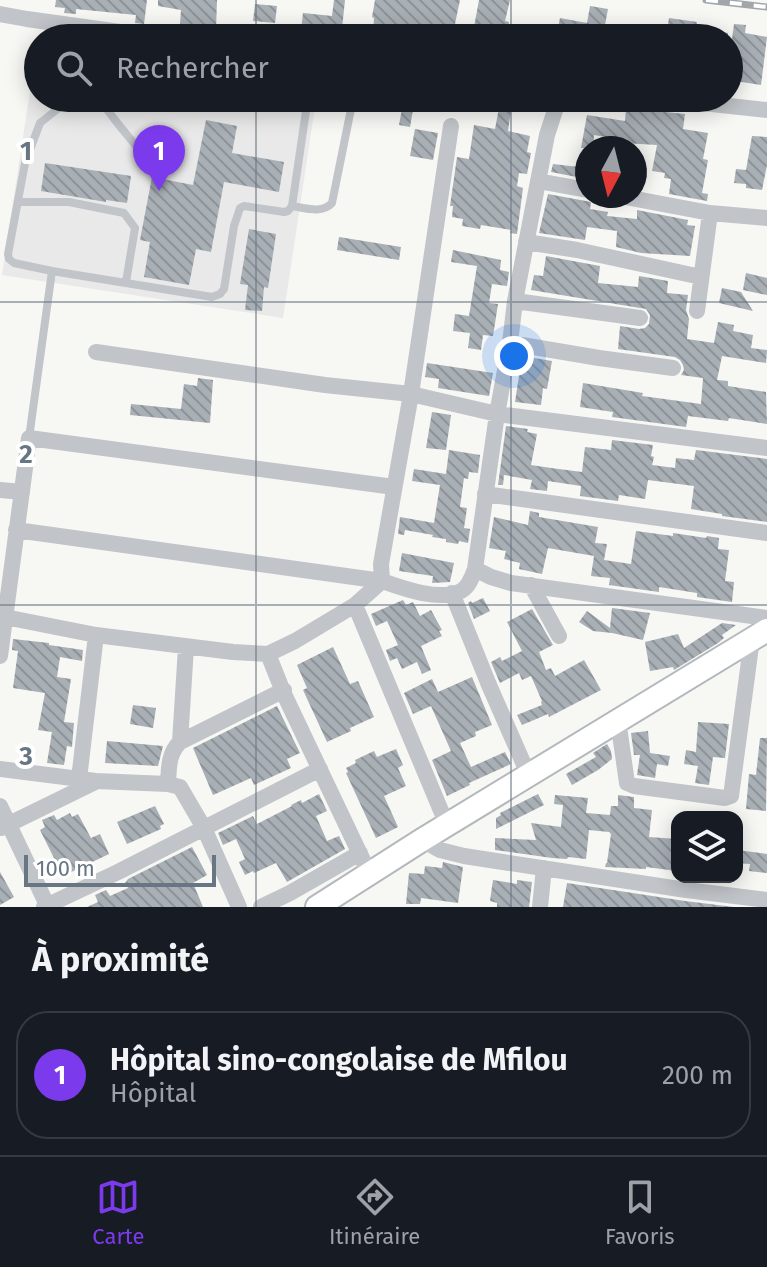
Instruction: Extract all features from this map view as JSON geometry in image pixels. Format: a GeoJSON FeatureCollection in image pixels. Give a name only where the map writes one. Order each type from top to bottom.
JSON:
{"type":"FeatureCollection","features":[{"type":"Feature","properties":{"kind":"street"},"geometry":{"type":"LineString","coordinates":[[0,14],[63,24]]}},
{"type":"Feature","properties":{"kind":"street"},"geometry":{"type":"LineString","coordinates":[[743,107],[767,110]]}},
{"type":"Feature","properties":{"kind":"street"},"geometry":{"type":"LineString","coordinates":[[16,530],[382,581],[412,591],[441,594],[461,591],[469,583],[475,569],[515,301],[547,135],[554,112]]}},
{"type":"Feature","properties":{"kind":"street"},"geometry":{"type":"LineString","coordinates":[[382,581],[381,564],[411,394],[451,126]]}},
{"type":"Feature","properties":{"kind":"street"},"geometry":{"type":"LineString","coordinates":[[538,181],[575,188]]}},
{"type":"Feature","properties":{"kind":"street"},"geometry":{"type":"LineString","coordinates":[[647,201],[710,213],[767,218]]}},
{"type":"Feature","properties":{"kind":"street"},"geometry":{"type":"LineString","coordinates":[[697,311],[710,213]]}},
{"type":"Feature","properties":{"kind":"street"},"geometry":{"type":"LineString","coordinates":[[526,242],[701,277]]}},
{"type":"Feature","properties":{"kind":"street"},"geometry":{"type":"LineString","coordinates":[[515,301],[640,318]]}},
{"type":"Feature","properties":{"kind":"street"},"geometry":{"type":"LineString","coordinates":[[510,343],[673,368]]}},
{"type":"Feature","properties":{"kind":"street"},"geometry":{"type":"LineString","coordinates":[[96,352],[325,385],[411,394],[497,414],[767,448]]}},
{"type":"Feature","properties":{"kind":"street"},"geometry":{"type":"LineString","coordinates":[[0,656],[5,617],[4,583],[16,530],[29,438],[394,487]]}},
{"type":"Feature","properties":{"kind":"street"},"geometry":{"type":"LineString","coordinates":[[0,490],[22,492]]}},
{"type":"Feature","properties":{"kind":"street"},"geometry":{"type":"LineString","coordinates":[[485,494],[767,533]]}},
{"type":"Feature","properties":{"kind":"street"},"geometry":{"type":"LineString","coordinates":[[475,569],[511,583],[767,618]]}},
{"type":"Feature","properties":{"kind":"street"},"geometry":{"type":"LineString","coordinates":[[5,617],[96,635],[268,654],[355,605],[382,581]]}},
{"type":"Feature","properties":{"kind":"street"},"geometry":{"type":"LineString","coordinates":[[531,585],[559,636]]}},
{"type":"Feature","properties":{"kind":"street"},"geometry":{"type":"LineString","coordinates":[[452,593],[529,776]]}},
{"type":"Feature","properties":{"kind":"street"},"geometry":{"type":"LineString","coordinates":[[355,605],[447,825]]}},
{"type":"Feature","properties":{"kind":"street"},"geometry":{"type":"LineString","coordinates":[[618,720],[627,783],[725,798],[731,796],[759,634]]}},
{"type":"Feature","properties":{"kind":"street"},"geometry":{"type":"LineString","coordinates":[[261,907],[422,840],[759,634]]}},
{"type":"Feature","properties":{"kind":"street"},"geometry":{"type":"LineString","coordinates":[[88,780],[96,635]]}},
{"type":"Feature","properties":{"kind":"street"},"geometry":{"type":"LineString","coordinates":[[180,742],[186,647]]}},
{"type":"Feature","properties":{"kind":"street"},"geometry":{"type":"LineString","coordinates":[[268,654],[364,863]]}},
{"type":"Feature","properties":{"kind":"street"},"geometry":{"type":"LineString","coordinates":[[168,784],[170,759],[173,749],[180,742],[284,690]]}},
{"type":"Feature","properties":{"kind":"street"},"geometry":{"type":"LineString","coordinates":[[0,769],[180,787],[204,828],[239,907]]}},
{"type":"Feature","properties":{"kind":"street"},"geometry":{"type":"LineString","coordinates":[[0,806],[5,826],[46,906],[320,769]]}},
{"type":"Feature","properties":{"kind":"street"},"geometry":{"type":"LineString","coordinates":[[5,826],[88,780]]}},
{"type":"Feature","properties":{"kind":"street"},"geometry":{"type":"LineString","coordinates":[[422,840],[450,853],[767,900]]}},
{"type":"Feature","properties":{"kind":"street"},"geometry":{"type":"LineString","coordinates":[[317,907],[364,863]]}},
{"type":"Feature","properties":{"kind":"street"},"geometry":{"type":"LineString","coordinates":[[540,907],[544,868]]}},
{"type":"Feature","properties":{"kind":"lane"},"geometry":{"type":"LineString","coordinates":[[54,112],[40,123],[25,163],[9,259],[14,263],[52,271],[212,297],[224,289],[240,208],[284,212],[292,206],[306,112]]}},
{"type":"Feature","properties":{"kind":"lane"},"geometry":{"type":"LineString","coordinates":[[108,112],[154,169]]}},
{"type":"Feature","properties":{"kind":"lane"},"geometry":{"type":"LineString","coordinates":[[292,206],[321,210],[332,203],[350,112]]}},
{"type":"Feature","properties":{"kind":"lane"},"geometry":{"type":"LineString","coordinates":[[18,202],[69,202],[124,213],[135,228],[126,282]]}},
{"type":"Feature","properties":{"kind":"lane"},"geometry":{"type":"LineString","coordinates":[[29,438],[52,271]]}},
{"type":"Feature","properties":{"kind":"shaded area"},"geometry":{"type":"Polygon","coordinates":[[[27,112],[314,112],[283,318],[2,275],[27,112]]]}},
{"type":"Feature","properties":{"kind":"building"},"geometry":{"type":"Polygon","coordinates":[[[56,0],[147,0],[144,24],[135,23],[136,15],[76,9],[76,14],[64,13],[65,8],[55,7],[56,0]]]}},
{"type":"Feature","properties":{"kind":"building"},"geometry":{"type":"Polygon","coordinates":[[[158,0],[217,0],[216,24],[180,24],[181,10],[158,6],[158,0]]]}},
{"type":"Feature","properties":{"kind":"building"},"geometry":{"type":"Polygon","coordinates":[[[334,0],[345,0],[342,24],[302,24],[303,13],[332,16],[334,0]]]}},
{"type":"Feature","properties":{"kind":"building"},"geometry":{"type":"Polygon","coordinates":[[[375,0],[460,0],[455,24],[374,24],[375,0]]]}},
{"type":"Feature","properties":{"kind":"building"},"geometry":{"type":"Polygon","coordinates":[[[479,0],[510,0],[505,21],[509,24],[475,24],[479,0]]]}},
{"type":"Feature","properties":{"kind":"building"},"geometry":{"type":"Polygon","coordinates":[[[255,4],[277,6],[275,23],[253,21],[255,4]]]}},
{"type":"Feature","properties":{"kind":"building"},"geometry":{"type":"Polygon","coordinates":[[[590,6],[608,9],[605,24],[559,24],[560,18],[587,23],[590,6]]]}},
{"type":"Feature","properties":{"kind":"building"},"geometry":{"type":"Polygon","coordinates":[[[669,18],[697,22],[697,24],[668,24],[669,18]]]}},
{"type":"Feature","properties":{"kind":"building"},"geometry":{"type":"Polygon","coordinates":[[[743,25],[746,25],[745,33],[767,37],[761,85],[743,82],[743,25]]]}},
{"type":"Feature","properties":{"kind":"building"},"geometry":{"type":"Polygon","coordinates":[[[401,112],[413,112],[410,127],[399,125],[401,112]]]}},
{"type":"Feature","properties":{"kind":"building"},"geometry":{"type":"Polygon","coordinates":[[[498,112],[511,112],[508,131],[530,136],[527,174],[519,173],[517,186],[523,188],[517,234],[510,233],[511,230],[481,225],[480,229],[462,226],[463,219],[452,217],[453,206],[450,206],[457,157],[469,159],[474,125],[495,129],[498,112]]]}},
{"type":"Feature","properties":{"kind":"building"},"geometry":{"type":"Polygon","coordinates":[[[626,112],[685,114],[683,129],[708,133],[703,159],[708,160],[702,193],[708,194],[707,201],[669,194],[671,179],[664,178],[665,173],[652,171],[657,145],[647,144],[647,136],[583,136],[587,115],[625,121],[626,112]]]}},
{"type":"Feature","properties":{"kind":"building"},"geometry":{"type":"Polygon","coordinates":[[[206,120],[237,126],[232,153],[284,162],[279,192],[224,182],[211,252],[196,249],[189,285],[144,277],[150,242],[140,240],[152,177],[193,185],[206,120]]]}},
{"type":"Feature","properties":{"kind":"building"},"geometry":{"type":"Polygon","coordinates":[[[415,129],[438,133],[433,160],[410,156],[415,129]]]}},
{"type":"Feature","properties":{"kind":"building"},"geometry":{"type":"Polygon","coordinates":[[[752,136],[767,137],[767,165],[762,190],[734,183],[736,169],[746,170],[752,136]]]}},
{"type":"Feature","properties":{"kind":"building"},"geometry":{"type":"Polygon","coordinates":[[[45,163],[131,176],[127,203],[41,191],[45,163]]]}},
{"type":"Feature","properties":{"kind":"building"},"geometry":{"type":"Polygon","coordinates":[[[553,164],[575,167],[575,177],[551,172],[553,164]]]}},
{"type":"Feature","properties":{"kind":"building"},"geometry":{"type":"Polygon","coordinates":[[[548,194],[575,199],[575,208],[608,212],[607,216],[637,219],[637,210],[688,220],[687,225],[695,226],[690,256],[641,253],[616,247],[617,231],[587,227],[585,240],[539,233],[548,194]]]}},
{"type":"Feature","properties":{"kind":"building"},"geometry":{"type":"Polygon","coordinates":[[[249,229],[276,234],[262,311],[245,310],[248,285],[240,284],[249,229]]]}},
{"type":"Feature","properties":{"kind":"building"},"geometry":{"type":"Polygon","coordinates":[[[339,237],[401,247],[399,260],[337,250],[339,237]]]}},
{"type":"Feature","properties":{"kind":"building"},"geometry":{"type":"Polygon","coordinates":[[[453,250],[501,260],[500,270],[509,272],[507,286],[492,284],[489,303],[498,304],[493,336],[483,335],[481,350],[468,348],[470,333],[453,331],[455,314],[469,316],[477,266],[451,262],[453,250]]]}},
{"type":"Feature","properties":{"kind":"building"},"geometry":{"type":"Polygon","coordinates":[[[546,256],[600,266],[598,283],[638,287],[639,276],[668,281],[667,293],[688,295],[687,339],[714,343],[718,322],[734,325],[733,331],[753,335],[751,348],[767,350],[766,363],[722,356],[717,380],[728,381],[728,386],[766,392],[767,424],[688,416],[686,427],[612,417],[613,412],[580,407],[583,383],[643,393],[642,396],[701,404],[703,378],[681,375],[683,365],[675,357],[618,349],[620,326],[645,328],[650,315],[646,309],[531,290],[534,275],[543,276],[546,256]]]}},
{"type":"Feature","properties":{"kind":"building"},"geometry":{"type":"Polygon","coordinates":[[[746,273],[767,278],[767,295],[743,290],[746,273]]]}},
{"type":"Feature","properties":{"kind":"building"},"geometry":{"type":"Polygon","coordinates":[[[722,288],[741,292],[753,311],[719,303],[722,288]]]}},
{"type":"Feature","properties":{"kind":"building"},"geometry":{"type":"Polygon","coordinates":[[[522,356],[552,361],[541,405],[515,402],[522,356]]]}},
{"type":"Feature","properties":{"kind":"building"},"geometry":{"type":"Polygon","coordinates":[[[427,363],[493,373],[489,396],[438,388],[439,379],[425,377],[427,363]]]}},
{"type":"Feature","properties":{"kind":"building"},"geometry":{"type":"Polygon","coordinates":[[[198,378],[213,380],[210,423],[130,415],[131,404],[181,409],[184,384],[197,386],[198,378]]]}},
{"type":"Feature","properties":{"kind":"building"},"geometry":{"type":"Polygon","coordinates":[[[432,412],[451,415],[446,450],[426,448],[432,412]]]}},
{"type":"Feature","properties":{"kind":"building"},"geometry":{"type":"Polygon","coordinates":[[[506,426],[528,429],[527,432],[537,434],[531,465],[582,472],[585,447],[611,450],[612,440],[653,445],[652,465],[675,468],[676,458],[694,460],[696,450],[767,459],[767,522],[691,509],[694,486],[648,480],[645,499],[619,495],[618,501],[580,496],[581,486],[548,481],[547,491],[530,489],[532,480],[504,475],[503,485],[498,485],[506,426]]]}},
{"type":"Feature","properties":{"kind":"building"},"geometry":{"type":"Polygon","coordinates":[[[449,450],[480,455],[478,473],[469,472],[468,479],[464,478],[460,507],[467,508],[464,528],[470,529],[468,543],[446,542],[446,539],[433,535],[405,530],[404,535],[398,534],[400,517],[434,523],[440,485],[412,481],[414,469],[446,474],[449,450]]]}},
{"type":"Feature","properties":{"kind":"building"},"geometry":{"type":"Polygon","coordinates":[[[530,511],[539,513],[539,517],[598,527],[595,543],[607,544],[604,560],[631,564],[636,531],[719,538],[718,549],[729,550],[725,581],[734,582],[732,602],[659,587],[659,592],[609,585],[610,578],[591,576],[594,556],[548,548],[542,574],[519,569],[520,563],[504,559],[506,551],[489,548],[494,517],[528,525],[530,511]]]}},
{"type":"Feature","properties":{"kind":"building"},"geometry":{"type":"Polygon","coordinates":[[[402,553],[454,563],[450,582],[432,583],[433,576],[399,571],[402,553]]]}},
{"type":"Feature","properties":{"kind":"building"},"geometry":{"type":"Polygon","coordinates":[[[483,598],[490,611],[474,619],[468,603],[483,598]]]}},
{"type":"Feature","properties":{"kind":"building"},"geometry":{"type":"Polygon","coordinates":[[[403,600],[406,605],[413,602],[420,616],[431,610],[442,630],[439,631],[442,636],[421,646],[431,670],[422,674],[417,662],[402,669],[397,658],[390,661],[386,650],[398,645],[387,621],[376,626],[371,614],[403,600]]]}},
{"type":"Feature","properties":{"kind":"building"},"geometry":{"type":"Polygon","coordinates":[[[612,608],[650,613],[643,640],[593,631],[579,622],[587,611],[610,628],[612,608]]]}},
{"type":"Feature","properties":{"kind":"building"},"geometry":{"type":"Polygon","coordinates":[[[532,609],[553,645],[539,652],[546,670],[551,668],[555,676],[584,660],[601,690],[549,717],[548,714],[522,725],[517,715],[542,705],[531,676],[522,680],[519,673],[500,683],[491,662],[500,657],[502,661],[522,651],[507,622],[532,609]]]}},
{"type":"Feature","properties":{"kind":"building"},"geometry":{"type":"Polygon","coordinates":[[[722,623],[736,625],[722,635],[724,638],[718,643],[674,670],[673,667],[650,671],[645,642],[678,634],[684,648],[722,623]]]}},
{"type":"Feature","properties":{"kind":"building"},"geometry":{"type":"Polygon","coordinates":[[[13,639],[83,650],[82,661],[60,657],[57,677],[71,679],[64,722],[74,723],[72,747],[67,746],[64,765],[47,763],[52,732],[38,730],[45,693],[13,688],[18,651],[12,650],[13,639]]]}},
{"type":"Feature","properties":{"kind":"building"},"geometry":{"type":"Polygon","coordinates":[[[333,647],[350,684],[358,681],[374,717],[327,742],[303,690],[307,688],[297,665],[333,647]]]}},
{"type":"Feature","properties":{"kind":"building"},"geometry":{"type":"Polygon","coordinates":[[[472,677],[492,725],[460,743],[471,767],[505,752],[511,764],[447,796],[432,760],[451,751],[431,706],[413,714],[404,693],[432,679],[438,692],[472,677]]]}},
{"type":"Feature","properties":{"kind":"building"},"geometry":{"type":"Polygon","coordinates":[[[133,705],[156,708],[153,728],[130,724],[133,705]]]}},
{"type":"Feature","properties":{"kind":"building"},"geometry":{"type":"Polygon","coordinates":[[[277,706],[300,753],[287,759],[291,768],[254,785],[251,778],[213,795],[193,748],[277,706]]]}},
{"type":"Feature","properties":{"kind":"building"},"geometry":{"type":"Polygon","coordinates":[[[698,722],[729,724],[725,758],[713,757],[709,785],[695,783],[698,766],[684,764],[686,750],[696,752],[698,722]]]}},
{"type":"Feature","properties":{"kind":"building"},"geometry":{"type":"Polygon","coordinates":[[[648,731],[650,753],[670,756],[668,766],[657,764],[655,778],[637,775],[640,755],[634,755],[631,733],[648,731]]]}},
{"type":"Feature","properties":{"kind":"building"},"geometry":{"type":"Polygon","coordinates":[[[760,738],[767,738],[766,811],[746,809],[749,774],[756,775],[760,738]]]}},
{"type":"Feature","properties":{"kind":"building"},"geometry":{"type":"Polygon","coordinates":[[[107,741],[163,746],[158,766],[105,763],[107,741]]]}},
{"type":"Feature","properties":{"kind":"building"},"geometry":{"type":"Polygon","coordinates":[[[607,744],[612,759],[572,785],[566,774],[596,757],[593,753],[607,744]]]}},
{"type":"Feature","properties":{"kind":"building"},"geometry":{"type":"Polygon","coordinates":[[[396,749],[403,765],[398,768],[406,786],[384,796],[398,827],[376,838],[346,768],[374,751],[377,757],[396,749]]]}},
{"type":"Feature","properties":{"kind":"building"},"geometry":{"type":"Polygon","coordinates":[[[319,794],[327,811],[316,816],[327,841],[339,836],[345,849],[287,882],[276,863],[245,875],[239,862],[245,859],[236,839],[223,845],[218,833],[253,816],[257,824],[301,800],[302,803],[319,794]]]}},
{"type":"Feature","properties":{"kind":"building"},"geometry":{"type":"Polygon","coordinates":[[[538,794],[544,805],[496,829],[496,818],[500,813],[538,794]]]}},
{"type":"Feature","properties":{"kind":"building"},"geometry":{"type":"Polygon","coordinates":[[[555,795],[588,798],[586,813],[610,815],[611,806],[618,806],[618,795],[634,797],[634,808],[652,810],[649,837],[671,839],[671,870],[605,867],[609,832],[589,830],[586,859],[495,850],[495,838],[536,840],[531,823],[561,827],[563,805],[554,804],[555,795]]]}},
{"type":"Feature","properties":{"kind":"building"},"geometry":{"type":"Polygon","coordinates":[[[155,806],[164,824],[160,826],[161,829],[127,844],[117,822],[155,806]]]}},
{"type":"Feature","properties":{"kind":"building"},"geometry":{"type":"Polygon","coordinates":[[[70,813],[72,817],[78,814],[91,838],[100,834],[109,854],[63,876],[40,830],[45,827],[42,820],[54,815],[57,820],[70,813]]]}},
{"type":"Feature","properties":{"kind":"building"},"geometry":{"type":"Polygon","coordinates":[[[192,847],[207,875],[193,883],[203,907],[87,907],[98,902],[95,895],[106,890],[110,896],[128,888],[125,883],[128,879],[192,847]]]}},
{"type":"Feature","properties":{"kind":"building"},"geometry":{"type":"Polygon","coordinates":[[[743,851],[767,854],[767,873],[749,871],[750,864],[743,863],[743,851]]]}},
{"type":"Feature","properties":{"kind":"building"},"geometry":{"type":"Polygon","coordinates":[[[443,862],[463,867],[458,903],[421,898],[420,904],[406,904],[409,873],[424,874],[425,866],[442,868],[443,862]]]}},
{"type":"Feature","properties":{"kind":"building"},"geometry":{"type":"Polygon","coordinates":[[[0,872],[14,897],[0,905],[0,872]]]}},
{"type":"Feature","properties":{"kind":"building"},"geometry":{"type":"Polygon","coordinates":[[[493,880],[517,884],[517,880],[532,882],[529,907],[497,907],[497,903],[490,901],[493,880]]]}},
{"type":"Feature","properties":{"kind":"building"},"geometry":{"type":"Polygon","coordinates":[[[567,883],[685,901],[734,907],[563,907],[567,883]]]}},
{"type":"Feature","properties":{"kind":"railway"},"geometry":{"type":"LineString","coordinates":[[706,0],[767,7]]}},
{"type":"Feature","properties":{"kind":"place","name":"Hôpital sino-congolaise de Mfilou"},"geometry":{"type":"Point","coordinates":[159,191]}}]}
